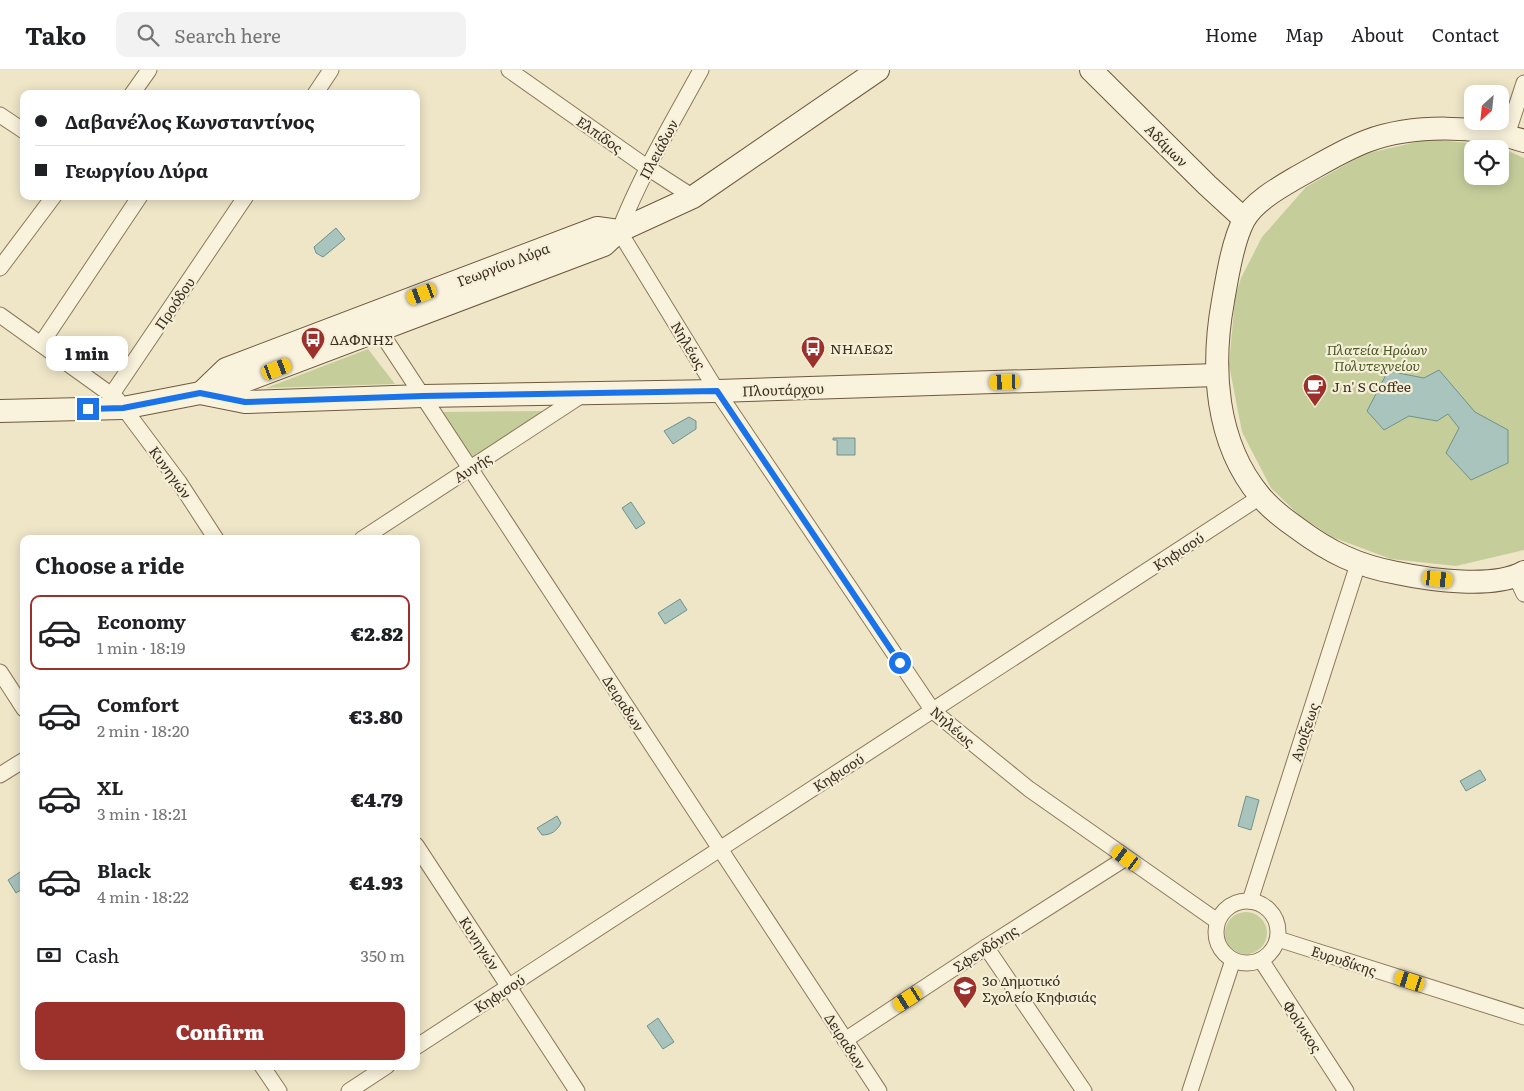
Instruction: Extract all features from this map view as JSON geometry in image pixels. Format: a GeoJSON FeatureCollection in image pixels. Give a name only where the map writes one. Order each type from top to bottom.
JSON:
{"type":"FeatureCollection","features":[{"type":"Feature","properties":{"kind":"street"},"geometry":{"type":"LineString","coordinates":[[135,90],[149,70]]}},
{"type":"Feature","properties":{"kind":"street"},"geometry":{"type":"LineString","coordinates":[[318,90],[331,70]]}},
{"type":"Feature","properties":{"kind":"street","name":"Ελπίδος"},"geometry":{"type":"LineString","coordinates":[[509,70],[648,168],[693,197]]}},
{"type":"Feature","properties":{"kind":"street","name":"Πλειάδων"},"geometry":{"type":"LineString","coordinates":[[619,231],[629,205],[701,70]]}},
{"type":"Feature","properties":{"kind":"street","name":"Γεωργίου Λύρα"},"geometry":{"type":"LineString","coordinates":[[200,393],[226,369],[374,322],[597,228],[619,231],[693,197],[878,70]]}},
{"type":"Feature","properties":{"kind":"street","name":"Αδάμων"},"geometry":{"type":"LineString","coordinates":[[1090,70],[1244,219]]}},
{"type":"Feature","properties":{"kind":"street"},"geometry":{"type":"LineString","coordinates":[[1521,581],[1455,581],[1404,575],[1358,564],[1332,552],[1284,518],[1260,497],[1236,458],[1220,401],[1217,374],[1217,346],[1219,322],[1234,250],[1244,219],[1262,200],[1289,182],[1367,141],[1400,132],[1434,129],[1470,129],[1515,138],[1524,82]]}},
{"type":"Feature","properties":{"kind":"street"},"geometry":{"type":"LineString","coordinates":[[0,114],[20,128]]}},
{"type":"Feature","properties":{"kind":"street"},"geometry":{"type":"LineString","coordinates":[[0,268],[51,200]]}},
{"type":"Feature","properties":{"kind":"street"},"geometry":{"type":"LineString","coordinates":[[40,344],[137,200]]}},
{"type":"Feature","properties":{"kind":"street","name":"Προόδου"},"geometry":{"type":"LineString","coordinates":[[117,401],[243,200]]}},
{"type":"Feature","properties":{"kind":"street","name":"Νηλέως"},"geometry":{"type":"LineString","coordinates":[[619,231],[717,391],[933,710],[1029,789],[1217,921]]}},
{"type":"Feature","properties":{"kind":"street","name":"Κυνηγών"},"geometry":{"type":"LineString","coordinates":[[0,315],[117,401],[179,482],[213,535]]}},
{"type":"Feature","properties":{"kind":"street","name":"Δειραδων"},"geometry":{"type":"LineString","coordinates":[[374,322],[879,1091]]}},
{"type":"Feature","properties":{"kind":"street","name":"Πλουτάρχου"},"geometry":{"type":"LineString","coordinates":[[200,393],[245,402],[423,396],[582,395],[1217,374]]}},
{"type":"Feature","properties":{"kind":"street"},"geometry":{"type":"LineString","coordinates":[[0,411],[200,393]]}},
{"type":"Feature","properties":{"kind":"street","name":"Αυγής"},"geometry":{"type":"LineString","coordinates":[[368,535],[582,395]]}},
{"type":"Feature","properties":{"kind":"street","name":"Κηφισού"},"geometry":{"type":"LineString","coordinates":[[420,1044],[1260,497]]}},
{"type":"Feature","properties":{"kind":"street","name":"Ανοίξεως"},"geometry":{"type":"LineString","coordinates":[[1250,900],[1358,564]]}},
{"type":"Feature","properties":{"kind":"street"},"geometry":{"type":"LineString","coordinates":[[0,672],[20,703]]}},
{"type":"Feature","properties":{"kind":"street"},"geometry":{"type":"LineString","coordinates":[[0,775],[20,762]]}},
{"type":"Feature","properties":{"kind":"street","name":"Κυνηγών"},"geometry":{"type":"LineString","coordinates":[[420,851],[577,1091]]}},
{"type":"Feature","properties":{"kind":"street","name":"Σφενδόνης"},"geometry":{"type":"LineString","coordinates":[[845,1040],[1126,858]]}},
{"type":"Feature","properties":{"kind":"street"},"geometry":{"type":"LineString","coordinates":[[1250,900],[1261,904],[1276,918],[1279,929],[1278,940],[1274,948],[1261,960],[1252,963],[1242,963],[1233,960],[1224,953],[1218,943],[1215,932],[1217,921],[1222,912],[1230,905],[1250,900]]}},
{"type":"Feature","properties":{"kind":"street","name":"Ευρυδίκης"},"geometry":{"type":"LineString","coordinates":[[1278,940],[1524,1017]]}},
{"type":"Feature","properties":{"kind":"street"},"geometry":{"type":"LineString","coordinates":[[986,947],[1084,1091]]}},
{"type":"Feature","properties":{"kind":"street"},"geometry":{"type":"LineString","coordinates":[[1190,1091],[1233,960]]}},
{"type":"Feature","properties":{"kind":"street","name":"Φοίνικος"},"geometry":{"type":"LineString","coordinates":[[1261,960],[1346,1091]]}},
{"type":"Feature","properties":{"kind":"street"},"geometry":{"type":"LineString","coordinates":[[265,1070],[279,1091]]}},
{"type":"Feature","properties":{"kind":"street"},"geometry":{"type":"LineString","coordinates":[[349,1091],[381,1070]]}},
{"type":"Feature","properties":{"kind":"green space","name":"Πλατεία Ηρώων Πολυτεχνείου"},"geometry":{"type":"Polygon","coordinates":[[[1430,139],[1464,143],[1464,185],[1509,185],[1509,151],[1524,158],[1524,550],[1456,566],[1391,559],[1332,537],[1300,516],[1271,488],[1242,432],[1229,365],[1235,298],[1241,278],[1262,237],[1306,187],[1364,154],[1430,139]]]}},
{"type":"Feature","properties":{"kind":"green space"},"geometry":{"type":"Polygon","coordinates":[[[368,349],[395,384],[266,388],[368,349]]]}},
{"type":"Feature","properties":{"kind":"green space"},"geometry":{"type":"Polygon","coordinates":[[[544,411],[471,465],[441,412],[544,411]]]}},
{"type":"Feature","properties":{"kind":"green space"},"geometry":{"type":"Polygon","coordinates":[[[1246,912],[1261,918],[1267,933],[1261,948],[1246,954],[1231,948],[1225,933],[1231,918],[1246,912]]]}},
{"type":"Feature","properties":{"kind":"water"},"geometry":{"type":"Polygon","coordinates":[[[336,228],[345,239],[323,257],[316,253],[314,247],[336,228]]]}},
{"type":"Feature","properties":{"kind":"water"},"geometry":{"type":"Polygon","coordinates":[[[1439,370],[1475,412],[1508,430],[1508,463],[1471,480],[1446,453],[1459,428],[1448,414],[1437,421],[1409,416],[1384,430],[1367,411],[1388,371],[1424,378],[1439,370]]]}},
{"type":"Feature","properties":{"kind":"water"},"geometry":{"type":"Polygon","coordinates":[[[689,417],[696,421],[696,429],[673,444],[664,431],[689,417]]]}},
{"type":"Feature","properties":{"kind":"water"},"geometry":{"type":"Polygon","coordinates":[[[833,438],[855,438],[855,455],[837,455],[837,440],[833,440],[833,438]]]}},
{"type":"Feature","properties":{"kind":"water"},"geometry":{"type":"Polygon","coordinates":[[[631,502],[645,523],[636,529],[622,508],[631,502]]]}},
{"type":"Feature","properties":{"kind":"water"},"geometry":{"type":"Polygon","coordinates":[[[680,599],[687,610],[665,624],[658,613],[680,599]]]}},
{"type":"Feature","properties":{"kind":"water"},"geometry":{"type":"Polygon","coordinates":[[[1480,770],[1486,780],[1466,791],[1460,781],[1480,770]]]}},
{"type":"Feature","properties":{"kind":"water"},"geometry":{"type":"Polygon","coordinates":[[[1246,796],[1259,800],[1251,830],[1238,826],[1246,796]]]}},
{"type":"Feature","properties":{"kind":"water"},"geometry":{"type":"Polygon","coordinates":[[[557,816],[561,823],[558,828],[551,833],[542,835],[537,828],[557,816]]]}},
{"type":"Feature","properties":{"kind":"water"},"geometry":{"type":"Polygon","coordinates":[[[20,872],[20,890],[16,893],[8,880],[20,872]]]}},
{"type":"Feature","properties":{"kind":"water"},"geometry":{"type":"Polygon","coordinates":[[[658,1018],[674,1042],[663,1049],[647,1026],[658,1018]]]}},
{"type":"Feature","properties":{"kind":"place","name":"ΔΑΦΝΗΣ"},"geometry":{"type":"Point","coordinates":[313,360]}},
{"type":"Feature","properties":{"kind":"place","name":"ΝΗΛΕΩΣ"},"geometry":{"type":"Point","coordinates":[813,369]}},
{"type":"Feature","properties":{"kind":"place","name":"J n' S Coffee"},"geometry":{"type":"Point","coordinates":[1315,407]}},
{"type":"Feature","properties":{"kind":"place","name":"3ο Δημοτικό Σχολείο Κηφισιάς"},"geometry":{"type":"Point","coordinates":[965,1009]}},
{"type":"Feature","properties":{"kind":"route"},"geometry":{"type":"LineString","coordinates":[[88,409],[123,408],[200,393],[216,398],[245,402],[423,396],[582,395],[717,391],[900,663]]}}]}
